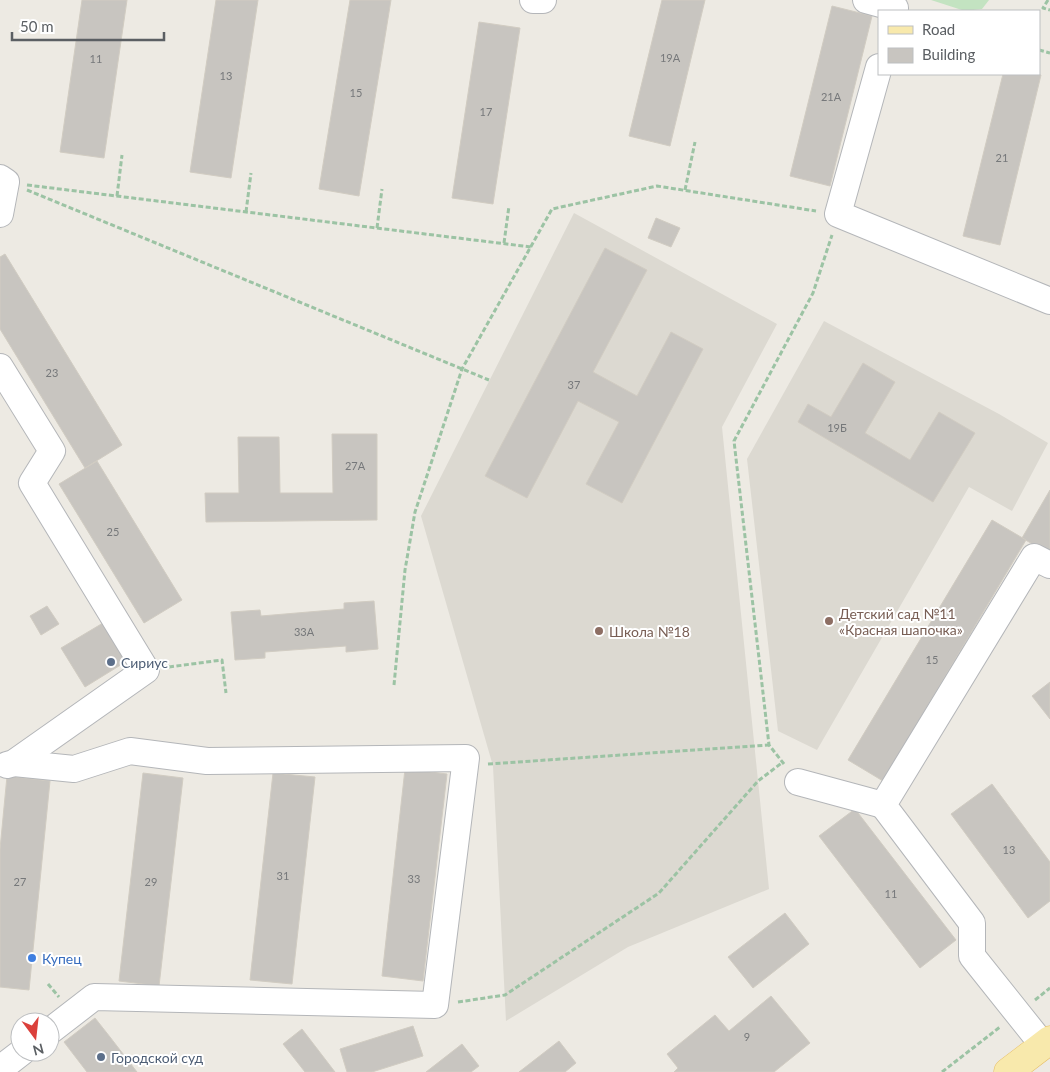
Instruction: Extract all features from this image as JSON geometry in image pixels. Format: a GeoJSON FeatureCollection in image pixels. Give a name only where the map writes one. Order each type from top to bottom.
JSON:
{"type":"FeatureCollection","features":[{"type":"Feature","properties":{"kind":"main road"},"geometry":{"type":"LineString","coordinates":[[1008,1072],[1047,1043]]}},
{"type":"Feature","properties":{"kind":"lane"},"geometry":{"type":"LineString","coordinates":[[533,0],[543,0]]}},
{"type":"Feature","properties":{"kind":"lane"},"geometry":{"type":"LineString","coordinates":[[866,0],[895,8],[894,10]]}},
{"type":"Feature","properties":{"kind":"lane"},"geometry":{"type":"LineString","coordinates":[[878,72],[838,214],[1050,301]]}},
{"type":"Feature","properties":{"kind":"lane"},"geometry":{"type":"LineString","coordinates":[[0,214],[3,180]]}},
{"type":"Feature","properties":{"kind":"lane"},"geometry":{"type":"LineString","coordinates":[[0,367],[52,451],[32,483],[146,670],[7,765]]}},
{"type":"Feature","properties":{"kind":"lane"},"geometry":{"type":"LineString","coordinates":[[884,805],[1034,557],[1050,565]]}},
{"type":"Feature","properties":{"kind":"lane"},"geometry":{"type":"LineString","coordinates":[[7,765],[74,769],[130,751],[206,762],[466,758],[435,1005],[94,998],[60,1024]]}},
{"type":"Feature","properties":{"kind":"lane"},"geometry":{"type":"LineString","coordinates":[[790,772],[884,805],[972,923],[972,956],[1018,1013],[1047,1043]]}},
{"type":"Feature","properties":{"kind":"lane"},"geometry":{"type":"LineString","coordinates":[[0,1069],[10,1061]]}},
{"type":"Feature","properties":{"kind":"path"},"geometry":{"type":"LineString","coordinates":[[1048,0],[1043,8],[1050,10]]}},
{"type":"Feature","properties":{"kind":"path"},"geometry":{"type":"LineString","coordinates":[[685,190],[695,142]]}},
{"type":"Feature","properties":{"kind":"path"},"geometry":{"type":"LineString","coordinates":[[117,196],[122,155]]}},
{"type":"Feature","properties":{"kind":"path"},"geometry":{"type":"LineString","coordinates":[[246,212],[251,173]]}},
{"type":"Feature","properties":{"kind":"path"},"geometry":{"type":"LineString","coordinates":[[3,180],[117,196],[531,247]]}},
{"type":"Feature","properties":{"kind":"path"},"geometry":{"type":"LineString","coordinates":[[3,180],[489,380]]}},
{"type":"Feature","properties":{"kind":"path"},"geometry":{"type":"LineString","coordinates":[[394,685],[405,570],[415,512],[462,369],[552,209],[657,186],[838,214],[813,293],[734,441],[769,745],[790,772],[758,781],[659,893],[505,995],[435,1005]]}},
{"type":"Feature","properties":{"kind":"path"},"geometry":{"type":"LineString","coordinates":[[377,228],[382,189]]}},
{"type":"Feature","properties":{"kind":"path"},"geometry":{"type":"LineString","coordinates":[[504,243],[509,206]]}},
{"type":"Feature","properties":{"kind":"path"},"geometry":{"type":"LineString","coordinates":[[146,670],[222,660],[226,692]]}},
{"type":"Feature","properties":{"kind":"path"},"geometry":{"type":"LineString","coordinates":[[466,758],[493,766],[769,745]]}},
{"type":"Feature","properties":{"kind":"path"},"geometry":{"type":"LineString","coordinates":[[942,1072],[1050,988]]}},
{"type":"Feature","properties":{"kind":"shaded area","name":"Школа №18"},"geometry":{"type":"Polygon","coordinates":[[[574,213],[777,324],[722,427],[769,889],[628,947],[506,1021],[493,766],[421,516],[574,213]]]}},
{"type":"Feature","properties":{"kind":"shaded area","name":"Детский сад №11 «Красная шапочка»"},"geometry":{"type":"Polygon","coordinates":[[[824,321],[999,414],[1048,443],[1012,511],[969,487],[817,750],[778,731],[747,459],[824,321]]]}},
{"type":"Feature","properties":{"kind":"green space"},"geometry":{"type":"Polygon","coordinates":[[[931,0],[989,0],[982,9],[962,10],[931,0]]]}},
{"type":"Feature","properties":{"kind":"building"},"geometry":{"type":"Polygon","coordinates":[[[82,0],[127,0],[104,158],[60,152],[82,0]]]}},
{"type":"Feature","properties":{"kind":"building"},"geometry":{"type":"Polygon","coordinates":[[[216,0],[258,0],[231,178],[190,172],[216,0]]]}},
{"type":"Feature","properties":{"kind":"building"},"geometry":{"type":"Polygon","coordinates":[[[350,0],[391,0],[359,196],[319,189],[350,0]]]}},
{"type":"Feature","properties":{"kind":"building"},"geometry":{"type":"Polygon","coordinates":[[[662,0],[705,0],[670,146],[629,136],[662,0]]]}},
{"type":"Feature","properties":{"kind":"building"},"geometry":{"type":"Polygon","coordinates":[[[832,6],[872,16],[830,186],[790,176],[832,6]]]}},
{"type":"Feature","properties":{"kind":"building"},"geometry":{"type":"Polygon","coordinates":[[[479,22],[520,28],[493,204],[452,198],[479,22]]]}},
{"type":"Feature","properties":{"kind":"building"},"geometry":{"type":"Polygon","coordinates":[[[1003,75],[1041,75],[1000,245],[963,236],[1003,75]]]}},
{"type":"Feature","properties":{"kind":"building"},"geometry":{"type":"Polygon","coordinates":[[[656,218],[680,228],[671,247],[648,238],[656,218]]]}},
{"type":"Feature","properties":{"kind":"building"},"geometry":{"type":"Polygon","coordinates":[[[605,248],[647,270],[593,372],[637,396],[671,332],[703,349],[622,503],[586,484],[619,422],[578,401],[527,498],[485,476],[605,248]]]}},
{"type":"Feature","properties":{"kind":"building"},"geometry":{"type":"Polygon","coordinates":[[[5,254],[122,445],[85,468],[0,329],[0,257],[5,254]]]}},
{"type":"Feature","properties":{"kind":"building"},"geometry":{"type":"Polygon","coordinates":[[[863,363],[895,382],[865,433],[910,460],[939,412],[975,433],[933,502],[798,422],[808,404],[831,417],[863,363]]]}},
{"type":"Feature","properties":{"kind":"building"},"geometry":{"type":"Polygon","coordinates":[[[332,434],[377,434],[377,520],[206,522],[205,493],[239,493],[238,437],[279,437],[280,493],[333,493],[332,434]]]}},
{"type":"Feature","properties":{"kind":"building"},"geometry":{"type":"Polygon","coordinates":[[[97,461],[182,600],[144,623],[59,484],[97,461]]]}},
{"type":"Feature","properties":{"kind":"building"},"geometry":{"type":"Polygon","coordinates":[[[1050,490],[1050,554],[1022,538],[1050,490]]]}},
{"type":"Feature","properties":{"kind":"building"},"geometry":{"type":"Polygon","coordinates":[[[992,520],[1026,540],[883,781],[848,760],[992,520]]]}},
{"type":"Feature","properties":{"kind":"building"},"geometry":{"type":"Polygon","coordinates":[[[374,601],[378,649],[346,652],[346,646],[265,652],[265,658],[235,660],[231,612],[260,610],[261,616],[344,609],[344,603],[374,601]]]}},
{"type":"Feature","properties":{"kind":"building"},"geometry":{"type":"Polygon","coordinates":[[[47,606],[59,624],[41,635],[30,616],[47,606]]]}},
{"type":"Feature","properties":{"kind":"building"},"geometry":{"type":"Polygon","coordinates":[[[103,623],[127,661],[85,687],[61,648],[103,623]]]}},
{"type":"Feature","properties":{"kind":"building"},"geometry":{"type":"Polygon","coordinates":[[[1050,682],[1050,719],[1032,696],[1050,682]]]}},
{"type":"Feature","properties":{"kind":"building"},"geometry":{"type":"Polygon","coordinates":[[[405,769],[447,774],[423,981],[382,976],[405,769]]]}},
{"type":"Feature","properties":{"kind":"building"},"geometry":{"type":"Polygon","coordinates":[[[143,773],[183,778],[159,986],[119,981],[143,773]]]}},
{"type":"Feature","properties":{"kind":"building"},"geometry":{"type":"Polygon","coordinates":[[[273,773],[315,777],[292,984],[250,980],[273,773]]]}},
{"type":"Feature","properties":{"kind":"building"},"geometry":{"type":"Polygon","coordinates":[[[7,776],[50,781],[29,990],[0,987],[0,849],[7,776]]]}},
{"type":"Feature","properties":{"kind":"building"},"geometry":{"type":"Polygon","coordinates":[[[992,784],[1050,862],[1050,901],[1028,918],[951,814],[992,784]]]}},
{"type":"Feature","properties":{"kind":"building"},"geometry":{"type":"Polygon","coordinates":[[[855,809],[956,940],[920,968],[819,836],[855,809]]]}},
{"type":"Feature","properties":{"kind":"building"},"geometry":{"type":"Polygon","coordinates":[[[785,913],[809,944],[753,988],[728,957],[785,913]]]}},
{"type":"Feature","properties":{"kind":"building"},"geometry":{"type":"Polygon","coordinates":[[[771,996],[810,1043],[774,1072],[674,1072],[678,1068],[667,1054],[715,1015],[729,1031],[771,996]]]}},
{"type":"Feature","properties":{"kind":"building","name":"Городской суд"},"geometry":{"type":"Polygon","coordinates":[[[95,1018],[137,1072],[87,1072],[64,1042],[95,1018]]]}},
{"type":"Feature","properties":{"kind":"building"},"geometry":{"type":"Polygon","coordinates":[[[413,1026],[423,1056],[372,1072],[347,1072],[340,1049],[413,1026]]]}},
{"type":"Feature","properties":{"kind":"building"},"geometry":{"type":"Polygon","coordinates":[[[302,1029],[335,1072],[305,1072],[283,1044],[302,1029]]]}},
{"type":"Feature","properties":{"kind":"building"},"geometry":{"type":"Polygon","coordinates":[[[559,1041],[576,1063],[565,1072],[519,1072],[559,1041]]]}},
{"type":"Feature","properties":{"kind":"building"},"geometry":{"type":"Polygon","coordinates":[[[462,1044],[479,1066],[471,1072],[426,1072],[462,1044]]]}},
{"type":"Feature","properties":{"kind":"place","name":"Детский сад №11 «Красная шапочка»"},"geometry":{"type":"Point","coordinates":[829,621]}},
{"type":"Feature","properties":{"kind":"place","name":"Школа №18"},"geometry":{"type":"Point","coordinates":[599,631]}},
{"type":"Feature","properties":{"kind":"place","name":"Сириус"},"geometry":{"type":"Point","coordinates":[111,662]}},
{"type":"Feature","properties":{"kind":"place","name":"Купец"},"geometry":{"type":"Point","coordinates":[32,958]}},
{"type":"Feature","properties":{"kind":"place","name":"Городской суд"},"geometry":{"type":"Point","coordinates":[101,1057]}}]}
